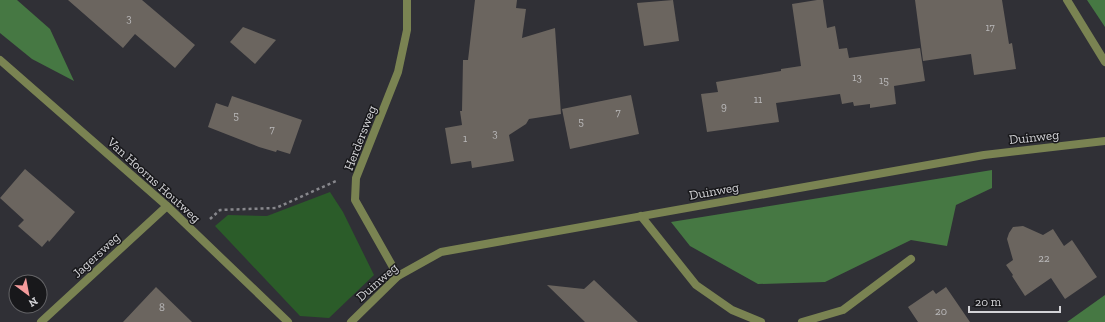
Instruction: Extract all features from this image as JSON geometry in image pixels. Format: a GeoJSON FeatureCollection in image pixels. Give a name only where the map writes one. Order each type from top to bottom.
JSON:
{"type":"FeatureCollection","features":[{"type":"Feature","properties":{"kind":"street","name":"Herdersweg"},"geometry":{"type":"LineString","coordinates":[[398,276],[355,200],[356,178],[398,72],[407,30],[407,0]]}},
{"type":"Feature","properties":{"kind":"street"},"geometry":{"type":"LineString","coordinates":[[1068,0],[1105,62]]}},
{"type":"Feature","properties":{"kind":"street","name":"Van Hoorns Houtweg"},"geometry":{"type":"LineString","coordinates":[[0,60],[167,206],[288,322]]}},
{"type":"Feature","properties":{"kind":"street","name":"Duinweg"},"geometry":{"type":"LineString","coordinates":[[351,322],[398,276],[441,252],[984,155],[1105,141]]}},
{"type":"Feature","properties":{"kind":"street","name":"Jagersweg"},"geometry":{"type":"LineString","coordinates":[[41,322],[167,206]]}},
{"type":"Feature","properties":{"kind":"street"},"geometry":{"type":"LineString","coordinates":[[641,216],[696,285],[732,310],[761,322]]}},
{"type":"Feature","properties":{"kind":"street"},"geometry":{"type":"LineString","coordinates":[[802,322],[843,310],[910,260]]}},
{"type":"Feature","properties":{"kind":"path"},"geometry":{"type":"LineString","coordinates":[[195,233],[220,210],[276,208],[342,179],[356,178]]}},
{"type":"Feature","properties":{"kind":"green space"},"geometry":{"type":"Polygon","coordinates":[[[0,0],[17,0],[50,29],[74,81],[32,59],[0,33],[0,0]]]}},
{"type":"Feature","properties":{"kind":"green space"},"geometry":{"type":"Polygon","coordinates":[[[1087,0],[1105,0],[1105,27],[1087,0]]]}},
{"type":"Feature","properties":{"kind":"green space"},"geometry":{"type":"Polygon","coordinates":[[[992,170],[992,188],[956,205],[947,246],[911,240],[825,282],[758,284],[690,246],[671,222],[992,170]]]}},
{"type":"Feature","properties":{"kind":"green space"},"geometry":{"type":"Polygon","coordinates":[[[330,192],[343,212],[374,275],[329,318],[300,316],[215,226],[228,215],[267,216],[330,192]]]}},
{"type":"Feature","properties":{"kind":"green space"},"geometry":{"type":"Polygon","coordinates":[[[1105,295],[1105,322],[1067,322],[1105,295]]]}},
{"type":"Feature","properties":{"kind":"building"},"geometry":{"type":"Polygon","coordinates":[[[68,0],[142,0],[195,45],[175,68],[135,34],[123,48],[68,0]]]}},
{"type":"Feature","properties":{"kind":"building"},"geometry":{"type":"Polygon","coordinates":[[[475,0],[517,0],[516,8],[526,9],[522,38],[555,28],[561,114],[529,119],[526,124],[509,135],[514,161],[472,168],[471,161],[451,164],[445,128],[462,125],[460,111],[462,111],[463,60],[468,60],[475,0]]]}},
{"type":"Feature","properties":{"kind":"building"},"geometry":{"type":"Polygon","coordinates":[[[673,0],[679,41],[644,46],[637,3],[673,0]]]}},
{"type":"Feature","properties":{"kind":"building"},"geometry":{"type":"Polygon","coordinates":[[[823,0],[827,28],[835,26],[839,49],[847,48],[849,58],[920,48],[925,81],[894,86],[896,104],[870,108],[870,104],[854,106],[853,102],[842,104],[840,94],[776,103],[779,122],[707,132],[701,94],[718,92],[716,82],[781,71],[781,69],[801,66],[792,4],[823,0]]]}},
{"type":"Feature","properties":{"kind":"building"},"geometry":{"type":"Polygon","coordinates":[[[915,0],[1002,0],[1009,44],[1012,43],[1016,69],[974,75],[971,54],[923,61],[915,0]]]}},
{"type":"Feature","properties":{"kind":"building"},"geometry":{"type":"Polygon","coordinates":[[[243,27],[276,40],[255,64],[230,42],[243,27]]]}},
{"type":"Feature","properties":{"kind":"building"},"geometry":{"type":"Polygon","coordinates":[[[631,95],[639,134],[570,149],[562,109],[631,95]]]}},
{"type":"Feature","properties":{"kind":"building"},"geometry":{"type":"Polygon","coordinates":[[[232,96],[302,120],[290,154],[259,147],[208,127],[216,103],[228,107],[232,96]]]}},
{"type":"Feature","properties":{"kind":"building"},"geometry":{"type":"Polygon","coordinates":[[[25,169],[75,212],[49,242],[48,240],[42,247],[18,226],[24,220],[0,198],[25,169]]]}},
{"type":"Feature","properties":{"kind":"building"},"geometry":{"type":"Polygon","coordinates":[[[1023,226],[1043,235],[1053,229],[1064,246],[1072,240],[1097,277],[1065,299],[1051,278],[1025,296],[1006,265],[1013,260],[1007,239],[1009,233],[1013,227],[1023,226]]]}},
{"type":"Feature","properties":{"kind":"building"},"geometry":{"type":"Polygon","coordinates":[[[594,280],[638,322],[585,322],[547,285],[584,289],[594,280]]]}},
{"type":"Feature","properties":{"kind":"building"},"geometry":{"type":"Polygon","coordinates":[[[156,287],[192,322],[123,322],[156,287]]]}},
{"type":"Feature","properties":{"kind":"building"},"geometry":{"type":"Polygon","coordinates":[[[946,287],[970,322],[918,322],[908,307],[933,290],[936,294],[946,287]]]}}]}
